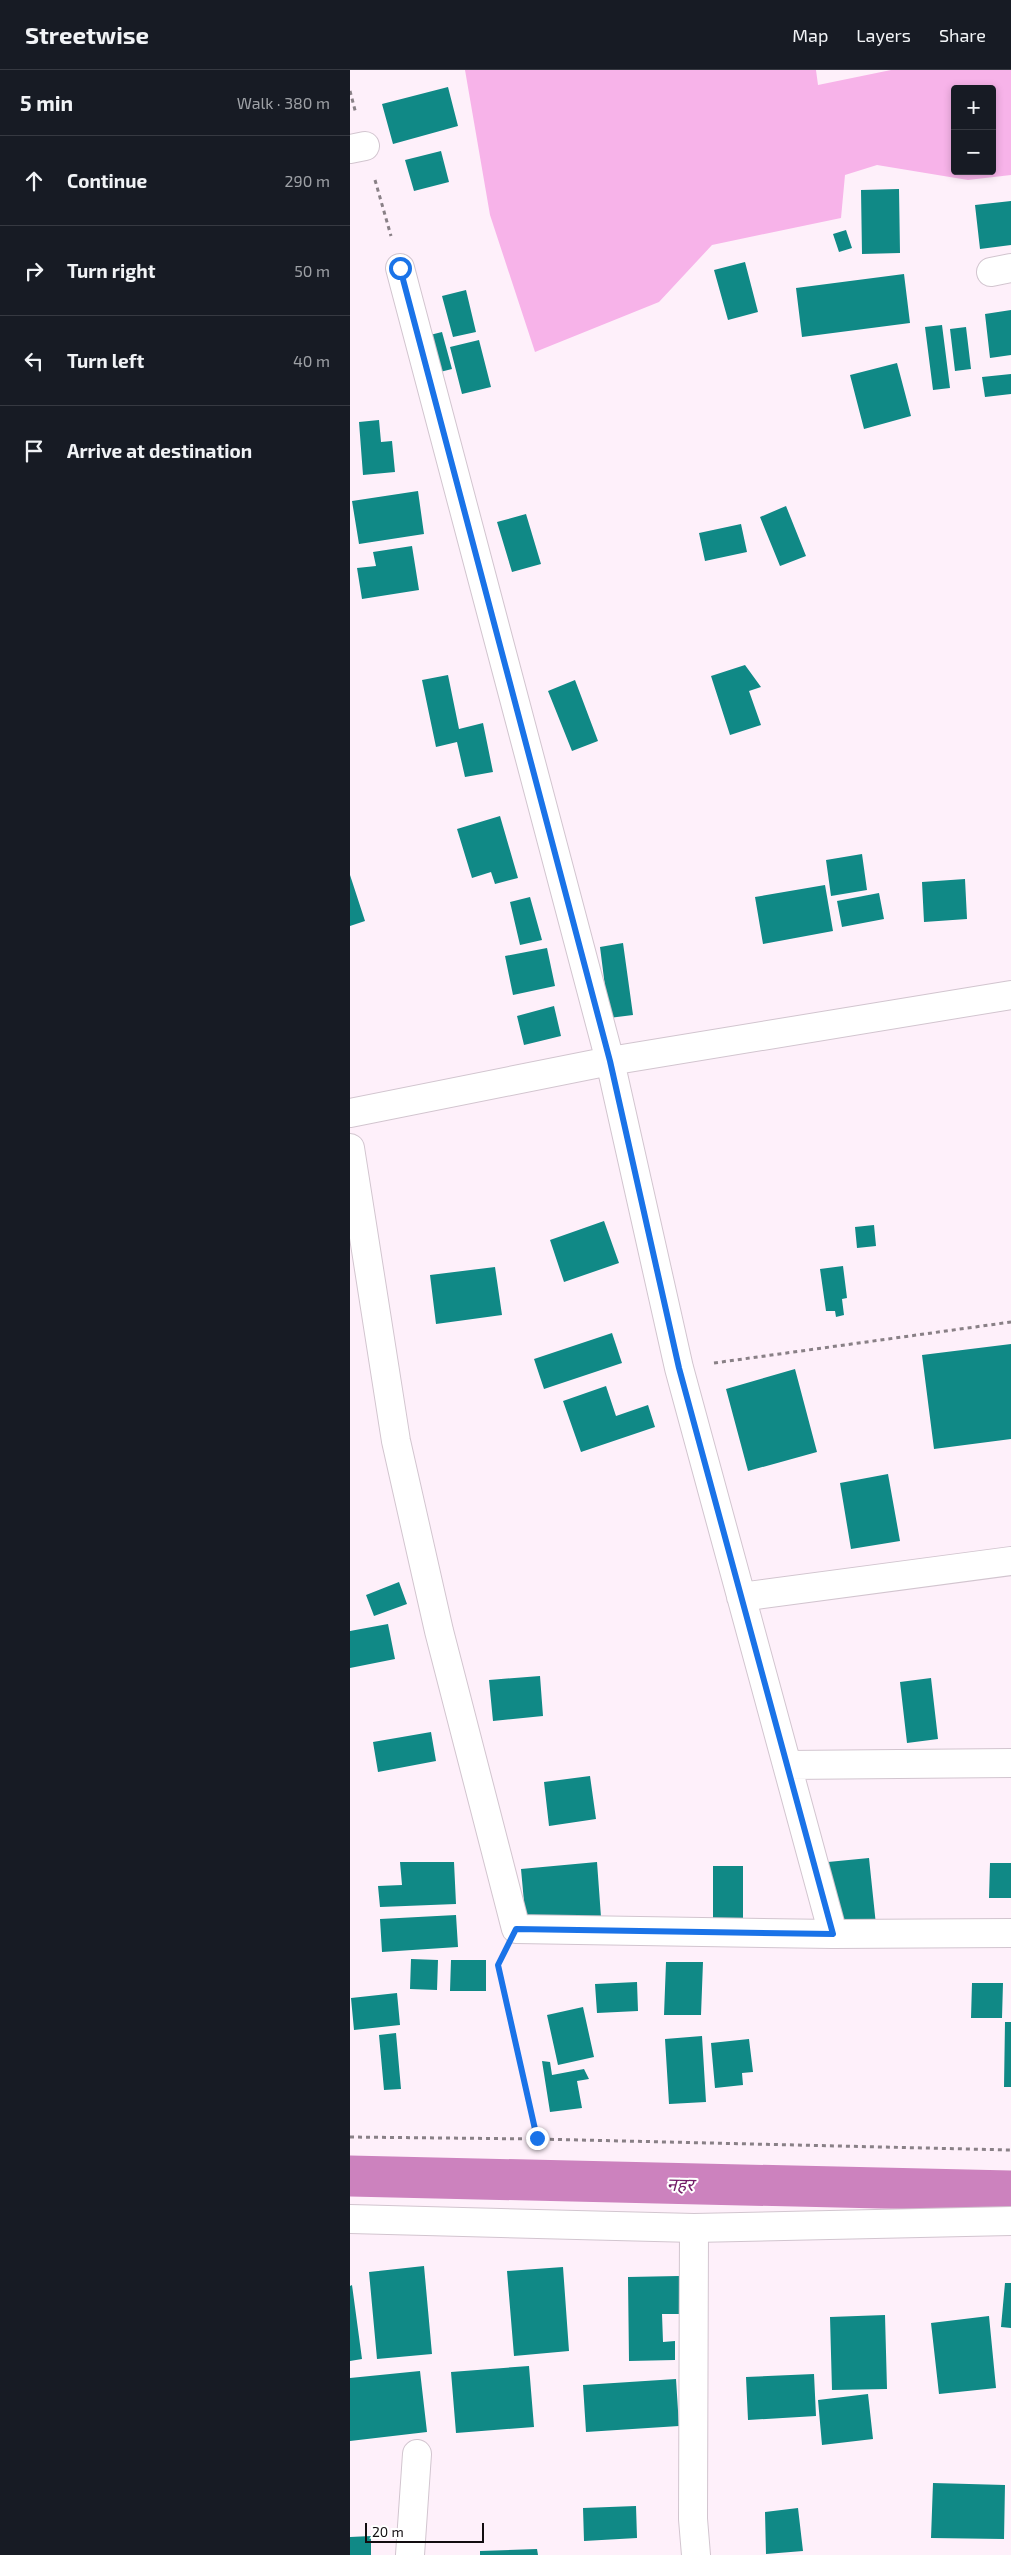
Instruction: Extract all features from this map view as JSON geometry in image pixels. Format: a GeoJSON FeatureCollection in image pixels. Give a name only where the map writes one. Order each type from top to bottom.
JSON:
{"type":"FeatureCollection","features":[{"type":"Feature","properties":{"kind":"street"},"geometry":{"type":"LineString","coordinates":[[400,268],[610,1061],[679,1368],[833,1934]]}},
{"type":"Feature","properties":{"kind":"street"},"geometry":{"type":"LineString","coordinates":[[350,1113],[610,1061],[1011,995]]}},
{"type":"Feature","properties":{"kind":"street"},"geometry":{"type":"LineString","coordinates":[[350,1148],[396,1441],[439,1631],[516,1929],[833,1934],[1011,1933]]}},
{"type":"Feature","properties":{"kind":"street"},"geometry":{"type":"LineString","coordinates":[[741,1597],[1011,1561]]}},
{"type":"Feature","properties":{"kind":"street"},"geometry":{"type":"LineString","coordinates":[[787,1766],[1011,1762]]}},
{"type":"Feature","properties":{"kind":"street"},"geometry":{"type":"LineString","coordinates":[[350,2219],[694,2228],[1011,2221]]}},
{"type":"Feature","properties":{"kind":"street"},"geometry":{"type":"LineString","coordinates":[[694,2228],[693,2518],[696,2555]]}},
{"type":"Feature","properties":{"kind":"street"},"geometry":{"type":"LineString","coordinates":[[410,2555],[417,2454]]}},
{"type":"Feature","properties":{"kind":"path"},"geometry":{"type":"LineString","coordinates":[[679,1368],[1011,1322]]}},
{"type":"Feature","properties":{"kind":"path"},"geometry":{"type":"LineString","coordinates":[[516,1929],[498,1965],[537,2138]]}},
{"type":"Feature","properties":{"kind":"path"},"geometry":{"type":"LineString","coordinates":[[350,2137],[537,2138],[1011,2150]]}},
{"type":"Feature","properties":{"kind":"shaded area"},"geometry":{"type":"Polygon","coordinates":[[[465,70],[816,70],[818,85],[891,70],[1011,70],[1011,175],[968,180],[877,165],[845,175],[841,218],[712,245],[659,302],[535,352],[490,215],[465,70]]]}},
{"type":"Feature","properties":{"kind":"building"},"geometry":{"type":"Polygon","coordinates":[[[448,87],[458,126],[393,144],[382,104],[448,87]]]}},
{"type":"Feature","properties":{"kind":"building"},"geometry":{"type":"Polygon","coordinates":[[[441,151],[449,182],[414,191],[405,160],[441,151]]]}},
{"type":"Feature","properties":{"kind":"building"},"geometry":{"type":"Polygon","coordinates":[[[899,189],[900,253],[862,254],[861,190],[899,189]]]}},
{"type":"Feature","properties":{"kind":"building"},"geometry":{"type":"Polygon","coordinates":[[[1011,201],[1011,245],[980,249],[975,205],[1011,201]]]}},
{"type":"Feature","properties":{"kind":"building"},"geometry":{"type":"Polygon","coordinates":[[[846,230],[852,248],[839,252],[833,234],[846,230]]]}},
{"type":"Feature","properties":{"kind":"building"},"geometry":{"type":"Polygon","coordinates":[[[745,262],[758,312],[728,320],[714,270],[745,262]]]}},
{"type":"Feature","properties":{"kind":"building"},"geometry":{"type":"Polygon","coordinates":[[[904,274],[910,323],[802,337],[796,288],[904,274]]]}},
{"type":"Feature","properties":{"kind":"building"},"geometry":{"type":"Polygon","coordinates":[[[466,290],[476,332],[453,337],[442,296],[466,290]]]}},
{"type":"Feature","properties":{"kind":"building"},"geometry":{"type":"Polygon","coordinates":[[[1011,310],[1011,355],[990,358],[985,314],[1011,310]]]}},
{"type":"Feature","properties":{"kind":"building"},"geometry":{"type":"Polygon","coordinates":[[[942,325],[950,388],[933,390],[925,327],[942,325]]]}},
{"type":"Feature","properties":{"kind":"building"},"geometry":{"type":"Polygon","coordinates":[[[966,327],[971,369],[955,371],[950,329],[966,327]]]}},
{"type":"Feature","properties":{"kind":"building"},"geometry":{"type":"Polygon","coordinates":[[[442,332],[452,369],[436,373],[426,336],[442,332]]]}},
{"type":"Feature","properties":{"kind":"building"},"geometry":{"type":"Polygon","coordinates":[[[479,340],[491,387],[462,394],[450,347],[479,340]]]}},
{"type":"Feature","properties":{"kind":"building"},"geometry":{"type":"Polygon","coordinates":[[[897,363],[911,416],[864,429],[850,375],[897,363]]]}},
{"type":"Feature","properties":{"kind":"building"},"geometry":{"type":"Polygon","coordinates":[[[1011,374],[1011,394],[985,397],[982,377],[1011,374]]]}},
{"type":"Feature","properties":{"kind":"building"},"geometry":{"type":"Polygon","coordinates":[[[379,420],[381,442],[392,441],[395,472],[363,475],[359,422],[379,420]]]}},
{"type":"Feature","properties":{"kind":"building"},"geometry":{"type":"Polygon","coordinates":[[[418,491],[424,534],[359,544],[352,501],[418,491]]]}},
{"type":"Feature","properties":{"kind":"building"},"geometry":{"type":"Polygon","coordinates":[[[786,506],[806,556],[780,566],[760,517],[786,506]]]}},
{"type":"Feature","properties":{"kind":"building"},"geometry":{"type":"Polygon","coordinates":[[[526,514],[541,564],[512,572],[497,522],[526,514]]]}},
{"type":"Feature","properties":{"kind":"building"},"geometry":{"type":"Polygon","coordinates":[[[741,524],[747,552],[705,561],[699,533],[741,524]]]}},
{"type":"Feature","properties":{"kind":"building"},"geometry":{"type":"Polygon","coordinates":[[[412,546],[419,590],[362,599],[357,568],[376,566],[373,552],[412,546]]]}},
{"type":"Feature","properties":{"kind":"building"},"geometry":{"type":"Polygon","coordinates":[[[745,665],[761,687],[749,691],[761,725],[730,735],[711,676],[745,665]]]}},
{"type":"Feature","properties":{"kind":"building"},"geometry":{"type":"Polygon","coordinates":[[[448,675],[459,729],[483,723],[493,772],[465,777],[457,742],[436,747],[422,680],[448,675]]]}},
{"type":"Feature","properties":{"kind":"building"},"geometry":{"type":"Polygon","coordinates":[[[575,680],[598,741],[572,751],[548,691],[575,680]]]}},
{"type":"Feature","properties":{"kind":"building"},"geometry":{"type":"Polygon","coordinates":[[[500,816],[518,878],[495,884],[491,872],[472,878],[457,829],[500,816]]]}},
{"type":"Feature","properties":{"kind":"building"},"geometry":{"type":"Polygon","coordinates":[[[862,854],[867,890],[831,896],[826,860],[862,854]]]}},
{"type":"Feature","properties":{"kind":"building"},"geometry":{"type":"Polygon","coordinates":[[[350,875],[365,921],[350,926],[350,875]]]}},
{"type":"Feature","properties":{"kind":"building"},"geometry":{"type":"Polygon","coordinates":[[[965,879],[967,919],[924,922],[922,882],[965,879]]]}},
{"type":"Feature","properties":{"kind":"building"},"geometry":{"type":"Polygon","coordinates":[[[825,885],[833,931],[763,944],[755,897],[825,885]]]}},
{"type":"Feature","properties":{"kind":"building"},"geometry":{"type":"Polygon","coordinates":[[[879,893],[884,919],[842,927],[837,901],[879,893]]]}},
{"type":"Feature","properties":{"kind":"building"},"geometry":{"type":"Polygon","coordinates":[[[530,897],[542,940],[520,945],[510,902],[530,897]]]}},
{"type":"Feature","properties":{"kind":"building"},"geometry":{"type":"Polygon","coordinates":[[[623,943],[633,1015],[609,1018],[600,947],[623,943]]]}},
{"type":"Feature","properties":{"kind":"building"},"geometry":{"type":"Polygon","coordinates":[[[547,948],[555,986],[513,995],[505,956],[547,948]]]}},
{"type":"Feature","properties":{"kind":"building"},"geometry":{"type":"Polygon","coordinates":[[[554,1006],[561,1036],[524,1045],[517,1016],[554,1006]]]}},
{"type":"Feature","properties":{"kind":"building"},"geometry":{"type":"Polygon","coordinates":[[[604,1221],[619,1263],[564,1282],[550,1240],[604,1221]]]}},
{"type":"Feature","properties":{"kind":"building"},"geometry":{"type":"Polygon","coordinates":[[[874,1225],[876,1246],[857,1248],[855,1227],[874,1225]]]}},
{"type":"Feature","properties":{"kind":"building"},"geometry":{"type":"Polygon","coordinates":[[[843,1266],[847,1298],[842,1299],[844,1315],[836,1317],[835,1311],[826,1311],[820,1269],[843,1266]]]}},
{"type":"Feature","properties":{"kind":"building"},"geometry":{"type":"Polygon","coordinates":[[[495,1267],[502,1315],[436,1324],[430,1275],[495,1267]]]}},
{"type":"Feature","properties":{"kind":"building"},"geometry":{"type":"Polygon","coordinates":[[[612,1333],[622,1363],[544,1389],[534,1359],[612,1333]]]}},
{"type":"Feature","properties":{"kind":"building"},"geometry":{"type":"Polygon","coordinates":[[[1011,1344],[1011,1439],[934,1449],[922,1355],[1011,1344]]]}},
{"type":"Feature","properties":{"kind":"building"},"geometry":{"type":"Polygon","coordinates":[[[795,1369],[817,1452],[748,1471],[726,1389],[795,1369]]]}},
{"type":"Feature","properties":{"kind":"building"},"geometry":{"type":"Polygon","coordinates":[[[606,1386],[616,1416],[648,1405],[655,1427],[581,1452],[563,1401],[606,1386]]]}},
{"type":"Feature","properties":{"kind":"building"},"geometry":{"type":"Polygon","coordinates":[[[888,1474],[900,1541],[851,1549],[840,1483],[888,1474]]]}},
{"type":"Feature","properties":{"kind":"building"},"geometry":{"type":"Polygon","coordinates":[[[399,1582],[407,1604],[374,1616],[366,1595],[399,1582]]]}},
{"type":"Feature","properties":{"kind":"building"},"geometry":{"type":"Polygon","coordinates":[[[388,1624],[395,1659],[350,1668],[350,1631],[388,1624]]]}},
{"type":"Feature","properties":{"kind":"building"},"geometry":{"type":"Polygon","coordinates":[[[540,1676],[543,1716],[493,1721],[489,1680],[540,1676]]]}},
{"type":"Feature","properties":{"kind":"building"},"geometry":{"type":"Polygon","coordinates":[[[931,1678],[938,1739],[907,1743],[900,1682],[931,1678]]]}},
{"type":"Feature","properties":{"kind":"building"},"geometry":{"type":"Polygon","coordinates":[[[431,1732],[436,1761],[378,1772],[373,1742],[431,1732]]]}},
{"type":"Feature","properties":{"kind":"building"},"geometry":{"type":"Polygon","coordinates":[[[590,1776],[596,1819],[549,1826],[544,1782],[590,1776]]]}},
{"type":"Feature","properties":{"kind":"building"},"geometry":{"type":"Polygon","coordinates":[[[869,1858],[876,1925],[835,1929],[828,1862],[869,1858]]]}},
{"type":"Feature","properties":{"kind":"building"},"geometry":{"type":"Polygon","coordinates":[[[400,1862],[454,1862],[456,1904],[380,1907],[378,1886],[402,1885],[400,1862]]]}},
{"type":"Feature","properties":{"kind":"building"},"geometry":{"type":"Polygon","coordinates":[[[597,1862],[601,1917],[526,1924],[521,1869],[597,1862]]]}},
{"type":"Feature","properties":{"kind":"building"},"geometry":{"type":"Polygon","coordinates":[[[990,1863],[1011,1863],[1011,1898],[989,1898],[990,1863]]]}},
{"type":"Feature","properties":{"kind":"building"},"geometry":{"type":"Polygon","coordinates":[[[713,1866],[743,1866],[743,1919],[713,1919],[713,1866]]]}},
{"type":"Feature","properties":{"kind":"building"},"geometry":{"type":"Polygon","coordinates":[[[456,1915],[458,1947],[382,1952],[380,1919],[456,1915]]]}},
{"type":"Feature","properties":{"kind":"building"},"geometry":{"type":"Polygon","coordinates":[[[411,1959],[438,1960],[437,1990],[410,1989],[411,1959]]]}},
{"type":"Feature","properties":{"kind":"building"},"geometry":{"type":"Polygon","coordinates":[[[451,1960],[486,1960],[486,1991],[450,1991],[451,1960]]]}},
{"type":"Feature","properties":{"kind":"building"},"geometry":{"type":"Polygon","coordinates":[[[666,1962],[703,1962],[701,2015],[664,2015],[666,1962]]]}},
{"type":"Feature","properties":{"kind":"building"},"geometry":{"type":"Polygon","coordinates":[[[637,1982],[638,2011],[597,2013],[595,1984],[637,1982]]]}},
{"type":"Feature","properties":{"kind":"building"},"geometry":{"type":"Polygon","coordinates":[[[972,1983],[1003,1983],[1002,2018],[971,2018],[972,1983]]]}},
{"type":"Feature","properties":{"kind":"building"},"geometry":{"type":"Polygon","coordinates":[[[397,1993],[400,2025],[354,2030],[351,1998],[397,1993]]]}},
{"type":"Feature","properties":{"kind":"building"},"geometry":{"type":"Polygon","coordinates":[[[583,2007],[594,2057],[558,2065],[547,2015],[583,2007]]]}},
{"type":"Feature","properties":{"kind":"building"},"geometry":{"type":"Polygon","coordinates":[[[1005,2022],[1011,2022],[1011,2087],[1004,2087],[1005,2022]]]}},
{"type":"Feature","properties":{"kind":"building"},"geometry":{"type":"Polygon","coordinates":[[[396,2033],[401,2089],[384,2090],[379,2035],[396,2033]]]}},
{"type":"Feature","properties":{"kind":"building"},"geometry":{"type":"Polygon","coordinates":[[[702,2036],[706,2102],[669,2104],[665,2039],[702,2036]]]}},
{"type":"Feature","properties":{"kind":"building"},"geometry":{"type":"Polygon","coordinates":[[[749,2039],[753,2072],[742,2073],[743,2085],[715,2088],[711,2043],[749,2039]]]}},
{"type":"Feature","properties":{"kind":"building"},"geometry":{"type":"Polygon","coordinates":[[[542,2061],[550,2062],[552,2075],[584,2069],[589,2079],[577,2081],[582,2108],[550,2112],[542,2061]]]}},
{"type":"Feature","properties":{"kind":"building"},"geometry":{"type":"Polygon","coordinates":[[[424,2266],[432,2354],[377,2359],[369,2272],[424,2266]]]}},
{"type":"Feature","properties":{"kind":"building"},"geometry":{"type":"Polygon","coordinates":[[[563,2267],[569,2351],[514,2356],[507,2271],[563,2267]]]}},
{"type":"Feature","properties":{"kind":"building"},"geometry":{"type":"Polygon","coordinates":[[[679,2276],[679,2314],[662,2314],[663,2342],[675,2341],[675,2360],[629,2361],[628,2277],[679,2276]]]}},
{"type":"Feature","properties":{"kind":"building"},"geometry":{"type":"Polygon","coordinates":[[[1005,2283],[1011,2283],[1011,2328],[1001,2327],[1005,2283]]]}},
{"type":"Feature","properties":{"kind":"building"},"geometry":{"type":"Polygon","coordinates":[[[352,2285],[362,2359],[350,2361],[350,2286],[352,2285]]]}},
{"type":"Feature","properties":{"kind":"building"},"geometry":{"type":"Polygon","coordinates":[[[885,2315],[887,2389],[832,2390],[830,2317],[885,2315]]]}},
{"type":"Feature","properties":{"kind":"building"},"geometry":{"type":"Polygon","coordinates":[[[989,2316],[996,2388],[939,2394],[931,2323],[989,2316]]]}},
{"type":"Feature","properties":{"kind":"building"},"geometry":{"type":"Polygon","coordinates":[[[529,2366],[534,2427],[456,2433],[451,2372],[529,2366]]]}},
{"type":"Feature","properties":{"kind":"building"},"geometry":{"type":"Polygon","coordinates":[[[420,2371],[427,2432],[350,2441],[350,2378],[420,2371]]]}},
{"type":"Feature","properties":{"kind":"building"},"geometry":{"type":"Polygon","coordinates":[[[814,2374],[816,2416],[748,2420],[746,2377],[814,2374]]]}},
{"type":"Feature","properties":{"kind":"building"},"geometry":{"type":"Polygon","coordinates":[[[676,2379],[679,2426],[586,2432],[583,2385],[676,2379]]]}},
{"type":"Feature","properties":{"kind":"building"},"geometry":{"type":"Polygon","coordinates":[[[868,2394],[873,2439],[822,2445],[818,2400],[868,2394]]]}},
{"type":"Feature","properties":{"kind":"building"},"geometry":{"type":"Polygon","coordinates":[[[933,2483],[1005,2485],[1004,2539],[931,2538],[933,2483]]]}},
{"type":"Feature","properties":{"kind":"building"},"geometry":{"type":"Polygon","coordinates":[[[636,2506],[637,2538],[584,2541],[583,2508],[636,2506]]]}},
{"type":"Feature","properties":{"kind":"building"},"geometry":{"type":"Polygon","coordinates":[[[798,2508],[803,2551],[766,2554],[765,2512],[798,2508]]]}},
{"type":"Feature","properties":{"kind":"building"},"geometry":{"type":"Polygon","coordinates":[[[371,2536],[371,2555],[350,2555],[350,2537],[371,2536]]]}},
{"type":"Feature","properties":{"kind":"building"},"geometry":{"type":"Polygon","coordinates":[[[537,2549],[538,2555],[480,2555],[480,2551],[537,2549]]]}},
{"type":"Feature","properties":{"kind":"waterway","name":"नहर"},"geometry":{"type":"LineString","coordinates":[[350,2176],[1011,2191]]}},
{"type":"Feature","properties":{"kind":"route"},"geometry":{"type":"LineString","coordinates":[[400,268],[610,1061],[679,1368],[833,1934],[516,1929],[498,1965],[537,2138]]}}]}
